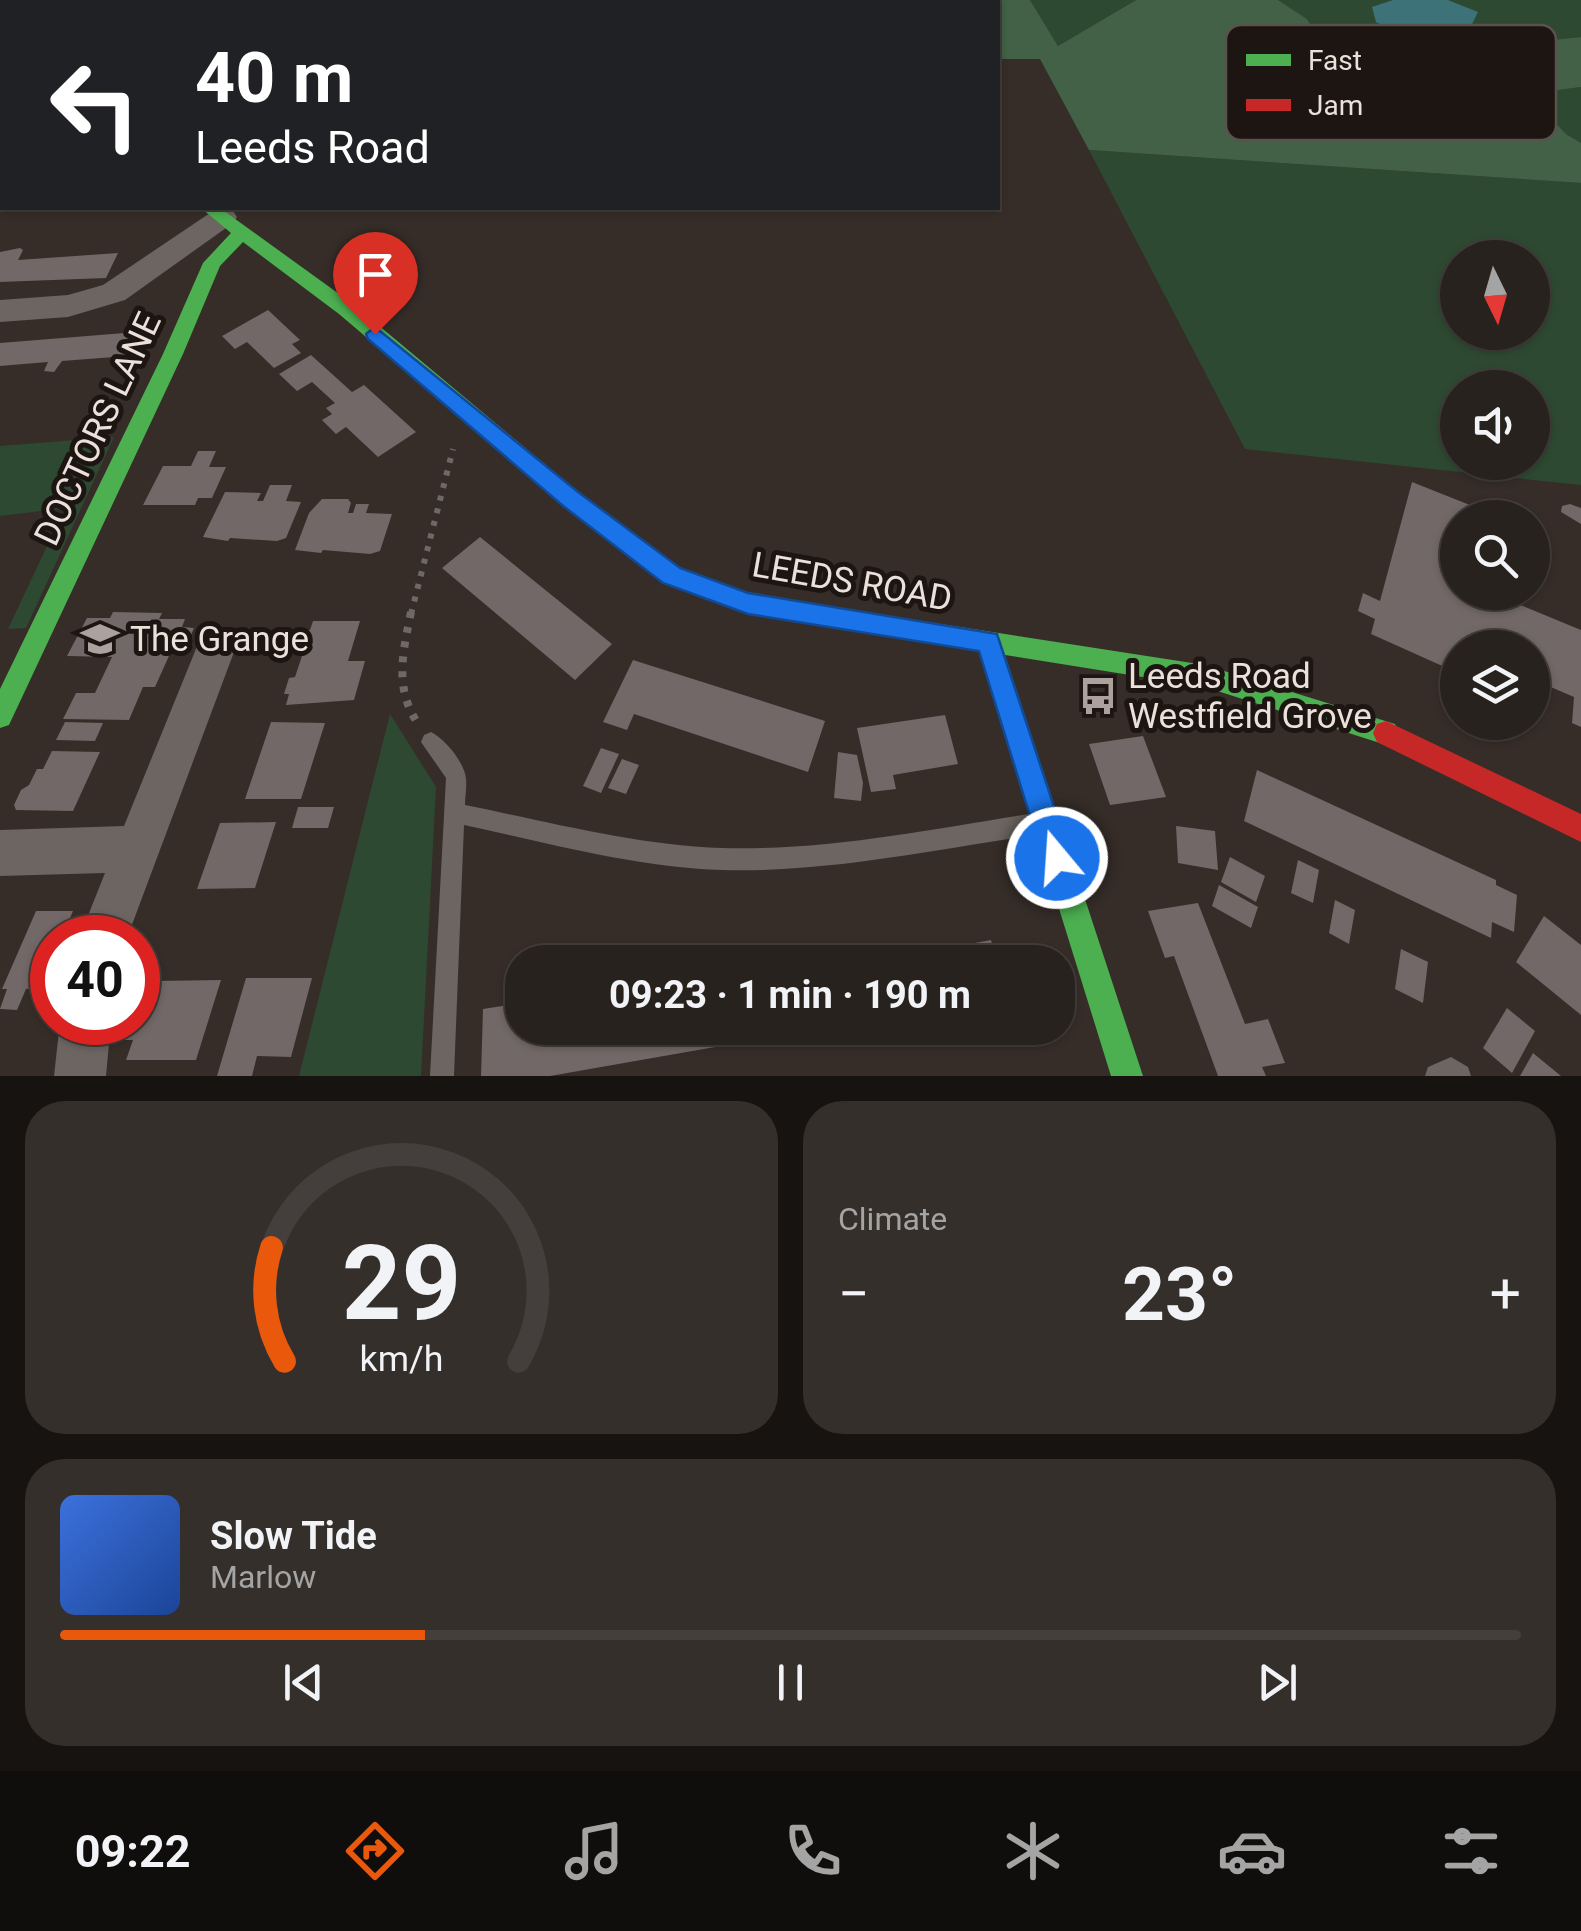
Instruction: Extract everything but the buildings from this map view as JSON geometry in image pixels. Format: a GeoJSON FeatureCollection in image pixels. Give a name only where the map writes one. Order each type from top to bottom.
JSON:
{"type":"FeatureCollection","features":[{"type":"Feature","properties":{"kind":"street"},"geometry":{"type":"LineString","coordinates":[[0,311],[68,306],[114,294],[225,219]]}},
{"type":"Feature","properties":{"kind":"street","name":"LEEDS ROAD"},"geometry":{"type":"LineString","coordinates":[[225,219],[346,309],[570,498],[672,576],[748,604],[1205,676],[1382,732],[1579,821]]}},
{"type":"Feature","properties":{"kind":"street","name":"DOCTORS LANE"},"geometry":{"type":"LineString","coordinates":[[0,716],[173,354],[212,263],[225,219]]}},
{"type":"Feature","properties":{"kind":"street"},"geometry":{"type":"LineString","coordinates":[[988,642],[1046,823],[1117,1074]]}},
{"type":"Feature","properties":{"kind":"street"},"geometry":{"type":"LineString","coordinates":[[112,915],[214,652]]}},
{"type":"Feature","properties":{"kind":"street"},"geometry":{"type":"LineString","coordinates":[[0,853],[136,849]]}},
{"type":"Feature","properties":{"kind":"street"},"geometry":{"type":"LineString","coordinates":[[80,1076],[83,1045]]}},
{"type":"Feature","properties":{"kind":"lane"},"geometry":{"type":"LineString","coordinates":[[430,742],[456,774],[442,1076]]}},
{"type":"Feature","properties":{"kind":"lane"},"geometry":{"type":"LineString","coordinates":[[455,813],[624,846],[724,860],[814,854],[1046,823]]}},
{"type":"Feature","properties":{"kind":"lane"},"geometry":{"type":"LineString","coordinates":[[1436,1076],[1451,1069],[1459,1076]]}},
{"type":"Feature","properties":{"kind":"path"},"geometry":{"type":"LineString","coordinates":[[430,742],[404,702],[404,666],[426,546],[464,409]]}},
{"type":"Feature","properties":{"kind":"green space"},"geometry":{"type":"Polygon","coordinates":[[[1000,0],[1030,0],[1058,46],[1136,0],[1278,0],[1310,25],[1226,25],[1226,140],[1556,140],[1556,123],[1581,143],[1581,183],[1089,150],[1040,59],[1000,59],[1000,0]]]}},
{"type":"Feature","properties":{"kind":"green space"},"geometry":{"type":"Polygon","coordinates":[[[1030,0],[1136,0],[1058,46],[1030,0]]]}},
{"type":"Feature","properties":{"kind":"green space"},"geometry":{"type":"Polygon","coordinates":[[[1278,0],[1393,0],[1410,25],[1310,25],[1278,0]]]}},
{"type":"Feature","properties":{"kind":"green space"},"geometry":{"type":"Polygon","coordinates":[[[1448,0],[1581,0],[1581,37],[1556,40],[1556,25],[1470,25],[1477,12],[1448,0]]]}},
{"type":"Feature","properties":{"kind":"green space"},"geometry":{"type":"Polygon","coordinates":[[[1581,37],[1581,87],[1556,90],[1556,40],[1581,37]]]}},
{"type":"Feature","properties":{"kind":"green space"},"geometry":{"type":"Polygon","coordinates":[[[1581,87],[1581,143],[1556,124],[1556,90],[1581,87]]]}},
{"type":"Feature","properties":{"kind":"green space"},"geometry":{"type":"Polygon","coordinates":[[[1089,150],[1581,183],[1581,485],[1534,480],[1550,480],[1550,370],[1440,370],[1440,470],[1245,449],[1089,150]]]}},
{"type":"Feature","properties":{"kind":"green space"},"geometry":{"type":"Polygon","coordinates":[[[114,437],[26,628],[8,629],[65,508],[0,516],[0,446],[114,437]]]}},
{"type":"Feature","properties":{"kind":"green space"},"geometry":{"type":"Polygon","coordinates":[[[390,714],[436,787],[421,1076],[299,1076],[390,714]]]}},
{"type":"Feature","properties":{"kind":"water"},"geometry":{"type":"Polygon","coordinates":[[[1393,0],[1448,0],[1478,12],[1472,25],[1381,25],[1376,22],[1372,7],[1393,0]]]}},
{"type":"Feature","properties":{"kind":"traffic: fast"},"geometry":{"type":"LineString","coordinates":[[212,210],[346,309],[570,498],[672,576],[748,604],[1205,676],[1386,733]]}},
{"type":"Feature","properties":{"kind":"traffic: fast"},"geometry":{"type":"LineString","coordinates":[[0,716],[173,354],[212,263],[242,232]]}},
{"type":"Feature","properties":{"kind":"traffic: fast"},"geometry":{"type":"LineString","coordinates":[[988,642],[1127,1076]]}},
{"type":"Feature","properties":{"kind":"traffic: jam"},"geometry":{"type":"LineString","coordinates":[[1386,733],[1581,828]]}},
{"type":"Feature","properties":{"kind":"place","name":"The Grange"},"geometry":{"type":"Point","coordinates":[100,639]}},
{"type":"Feature","properties":{"kind":"place","name":"Leeds Road Westfield Grove"},"geometry":{"type":"Point","coordinates":[1098,696]}},
{"type":"Feature","properties":{"kind":"route"},"geometry":{"type":"LineString","coordinates":[[375,334],[570,498],[672,576],[748,604],[988,642],[1057,858]]}}]}
